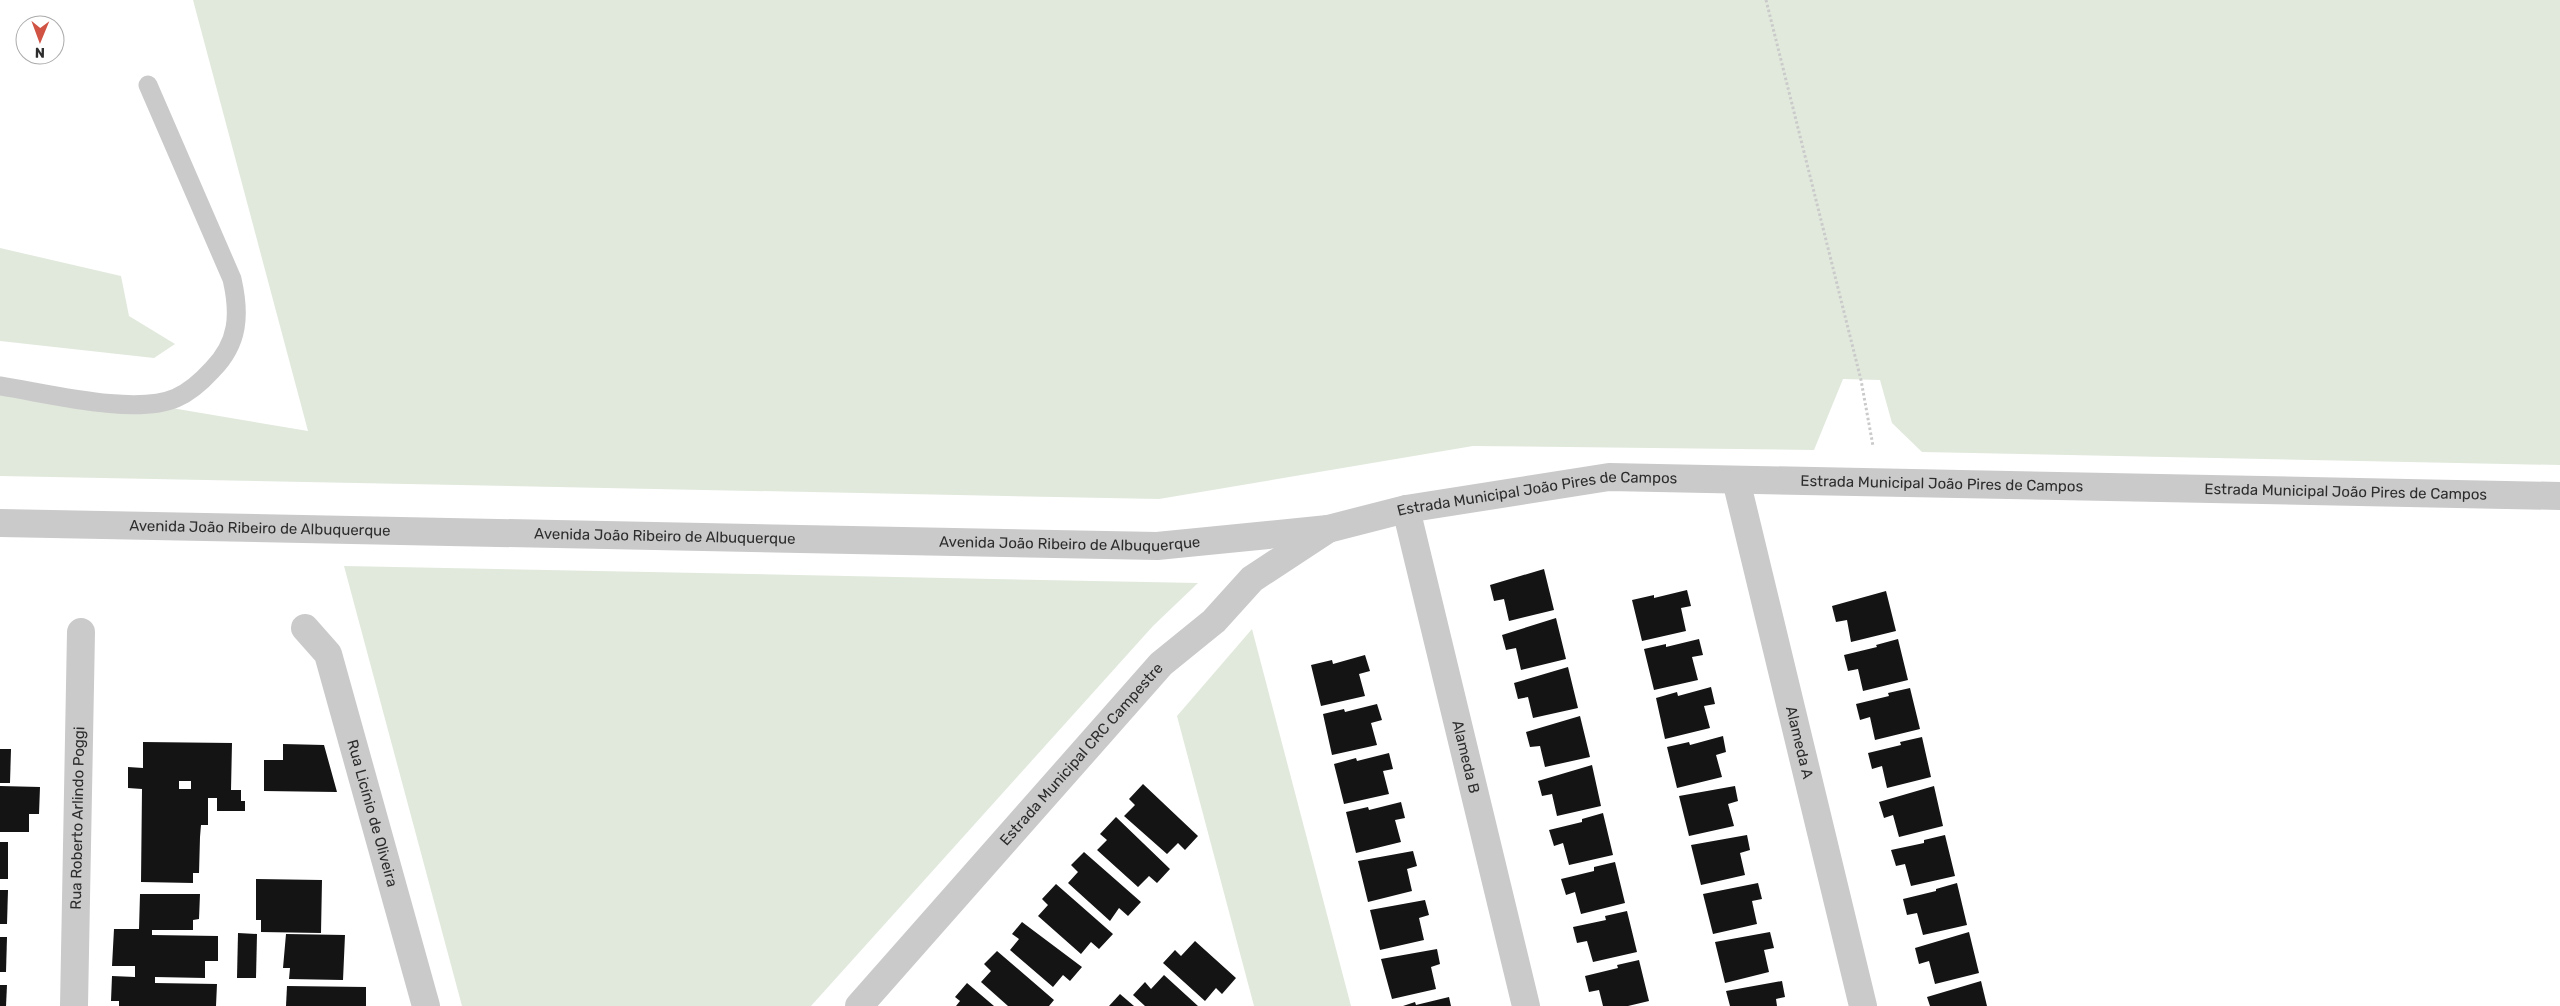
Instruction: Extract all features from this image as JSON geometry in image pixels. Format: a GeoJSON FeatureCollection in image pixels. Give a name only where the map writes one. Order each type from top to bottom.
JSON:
{"type":"FeatureCollection","features":[{"type":"Feature","properties":{"kind":"street","name":"Estrada Municipal João Pires de Campos"},"geometry":{"type":"LineString","coordinates":[[1328,529],[1406,508],[1610,477],[2560,496]]}},
{"type":"Feature","properties":{"kind":"street","name":"Alameda A"},"geometry":{"type":"LineString","coordinates":[[1736,480],[1863,1006]]}},
{"type":"Feature","properties":{"kind":"street","name":"Alameda B"},"geometry":{"type":"LineString","coordinates":[[1406,508],[1526,1006]]}},
{"type":"Feature","properties":{"kind":"street","name":"Avenida João Ribeiro de Albuquerque"},"geometry":{"type":"LineString","coordinates":[[0,523],[1157,546],[1328,529]]}},
{"type":"Feature","properties":{"kind":"street","name":"Estrada Municipal CRC Campestre"},"geometry":{"type":"LineString","coordinates":[[859,1006],[1161,664],[1214,621],[1252,579],[1328,529]]}},
{"type":"Feature","properties":{"kind":"street","name":"Rua Licínio de Oliveira"},"geometry":{"type":"LineString","coordinates":[[304,628],[328,654],[426,1006]]}},
{"type":"Feature","properties":{"kind":"street","name":"Rua Roberto Arlindo Poggi"},"geometry":{"type":"LineString","coordinates":[[74,1006],[81,632]]}},
{"type":"Feature","properties":{"kind":"lane"},"geometry":{"type":"LineString","coordinates":[[0,386],[116,404],[142,406],[176,398],[199,384],[219,364],[233,340],[238,308],[232,279],[148,84]]}},
{"type":"Feature","properties":{"kind":"path"},"geometry":{"type":"LineString","coordinates":[[1766,0],[1861,380],[1871,431],[1876,481]]}},
{"type":"Feature","properties":{"kind":"shaded area"},"geometry":{"type":"Polygon","coordinates":[[[193,0],[2560,0],[2560,465],[1922,452],[1892,423],[1880,380],[1843,379],[1814,450],[1473,446],[1159,499],[0,476],[0,379],[308,431],[193,0]]]}},
{"type":"Feature","properties":{"kind":"shaded area"},"geometry":{"type":"Polygon","coordinates":[[[0,248],[121,276],[129,316],[175,344],[154,358],[0,341],[0,248]]]}},
{"type":"Feature","properties":{"kind":"shaded area"},"geometry":{"type":"Polygon","coordinates":[[[344,566],[1198,583],[1153,626],[811,1006],[462,1006],[344,566]]]}},
{"type":"Feature","properties":{"kind":"shaded area"},"geometry":{"type":"Polygon","coordinates":[[[1252,629],[1351,1006],[1254,1006],[1177,716],[1252,629]]]}},
{"type":"Feature","properties":{"kind":"building"},"geometry":{"type":"Polygon","coordinates":[[[1544,569],[1554,610],[1509,621],[1504,599],[1494,601],[1490,585],[1544,569]]]}},
{"type":"Feature","properties":{"kind":"building"},"geometry":{"type":"Polygon","coordinates":[[[1687,590],[1691,606],[1681,608],[1686,631],[1642,641],[1632,600],[1654,595],[1654,598],[1687,590]]]}},
{"type":"Feature","properties":{"kind":"building"},"geometry":{"type":"Polygon","coordinates":[[[1886,591],[1896,631],[1851,642],[1847,620],[1836,622],[1832,606],[1886,591]]]}},
{"type":"Feature","properties":{"kind":"building"},"geometry":{"type":"Polygon","coordinates":[[[1556,618],[1566,659],[1521,670],[1516,648],[1506,650],[1502,635],[1556,618]]]}},
{"type":"Feature","properties":{"kind":"building"},"geometry":{"type":"Polygon","coordinates":[[[1699,639],[1703,655],[1692,657],[1698,680],[1654,690],[1644,649],[1666,644],[1666,647],[1699,639]]]}},
{"type":"Feature","properties":{"kind":"building"},"geometry":{"type":"Polygon","coordinates":[[[1898,639],[1908,680],[1863,691],[1858,669],[1848,671],[1844,655],[1877,647],[1876,645],[1898,639]]]}},
{"type":"Feature","properties":{"kind":"building"},"geometry":{"type":"Polygon","coordinates":[[[1365,655],[1370,671],[1359,674],[1365,696],[1321,706],[1311,665],[1332,660],[1333,664],[1365,655]]]}},
{"type":"Feature","properties":{"kind":"building"},"geometry":{"type":"Polygon","coordinates":[[[1568,667],[1578,708],[1533,718],[1528,697],[1518,699],[1514,683],[1568,667]]]}},
{"type":"Feature","properties":{"kind":"building"},"geometry":{"type":"Polygon","coordinates":[[[1711,687],[1715,704],[1704,706],[1710,728],[1665,739],[1656,698],[1677,692],[1678,696],[1711,687]]]}},
{"type":"Feature","properties":{"kind":"building"},"geometry":{"type":"Polygon","coordinates":[[[1910,688],[1920,729],[1875,740],[1870,717],[1860,720],[1856,704],[1889,696],[1888,693],[1910,688]]]}},
{"type":"Feature","properties":{"kind":"building"},"geometry":{"type":"Polygon","coordinates":[[[1377,704],[1382,720],[1371,723],[1377,745],[1332,755],[1323,714],[1344,709],[1345,712],[1377,704]]]}},
{"type":"Feature","properties":{"kind":"building"},"geometry":{"type":"Polygon","coordinates":[[[1580,716],[1590,757],[1545,767],[1540,746],[1530,747],[1526,732],[1580,716]]]}},
{"type":"Feature","properties":{"kind":"building"},"geometry":{"type":"Polygon","coordinates":[[[1723,736],[1726,752],[1716,755],[1722,777],[1677,788],[1667,747],[1689,742],[1690,745],[1723,736]]]}},
{"type":"Feature","properties":{"kind":"building"},"geometry":{"type":"Polygon","coordinates":[[[1922,737],[1931,777],[1887,788],[1882,766],[1872,769],[1868,753],[1901,745],[1900,742],[1922,737]]]}},
{"type":"Feature","properties":{"kind":"building"},"geometry":{"type":"Polygon","coordinates":[[[143,742],[232,743],[231,790],[241,790],[241,801],[245,801],[245,811],[217,811],[217,798],[208,798],[208,825],[201,825],[199,873],[193,873],[193,883],[141,882],[142,789],[128,788],[128,767],[143,768],[143,742]],[[179,781],[179,789],[191,789],[191,781],[179,781]]]}},
{"type":"Feature","properties":{"kind":"building"},"geometry":{"type":"Polygon","coordinates":[[[283,744],[324,745],[337,792],[264,791],[264,760],[283,760],[283,744]]]}},
{"type":"Feature","properties":{"kind":"building"},"geometry":{"type":"Polygon","coordinates":[[[0,749],[11,749],[10,783],[0,783],[0,749]]]}},
{"type":"Feature","properties":{"kind":"building"},"geometry":{"type":"Polygon","coordinates":[[[1389,753],[1393,769],[1383,771],[1389,794],[1344,804],[1334,764],[1356,758],[1357,761],[1389,753]]]}},
{"type":"Feature","properties":{"kind":"building"},"geometry":{"type":"Polygon","coordinates":[[[1592,765],[1601,806],[1557,816],[1552,794],[1542,796],[1538,781],[1592,765]]]}},
{"type":"Feature","properties":{"kind":"building"},"geometry":{"type":"Polygon","coordinates":[[[1143,784],[1198,836],[1185,850],[1178,843],[1167,854],[1124,816],[1135,805],[1129,799],[1143,784]]]}},
{"type":"Feature","properties":{"kind":"building"},"geometry":{"type":"Polygon","coordinates":[[[0,786],[40,787],[39,814],[29,814],[29,832],[0,832],[0,786]]]}},
{"type":"Feature","properties":{"kind":"building"},"geometry":{"type":"Polygon","coordinates":[[[1735,786],[1738,801],[1728,804],[1734,826],[1689,836],[1679,796],[1735,786]]]}},
{"type":"Feature","properties":{"kind":"building"},"geometry":{"type":"Polygon","coordinates":[[[1934,786],[1943,826],[1899,837],[1893,815],[1884,818],[1879,802],[1934,786]]]}},
{"type":"Feature","properties":{"kind":"building"},"geometry":{"type":"Polygon","coordinates":[[[1401,802],[1405,818],[1395,820],[1401,842],[1356,853],[1346,812],[1368,807],[1369,810],[1401,802]]]}},
{"type":"Feature","properties":{"kind":"building"},"geometry":{"type":"Polygon","coordinates":[[[1603,813],[1613,855],[1569,865],[1563,843],[1554,846],[1549,830],[1582,822],[1582,819],[1603,813]]]}},
{"type":"Feature","properties":{"kind":"building"},"geometry":{"type":"Polygon","coordinates":[[[1116,817],[1170,869],[1157,883],[1149,876],[1138,887],[1097,850],[1107,840],[1100,834],[1116,817]]]}},
{"type":"Feature","properties":{"kind":"building"},"geometry":{"type":"Polygon","coordinates":[[[1747,835],[1750,850],[1740,853],[1745,875],[1701,885],[1691,845],[1747,835]]]}},
{"type":"Feature","properties":{"kind":"building"},"geometry":{"type":"Polygon","coordinates":[[[1945,835],[1955,876],[1911,886],[1905,864],[1896,866],[1891,850],[1924,843],[1924,840],[1945,835]]]}},
{"type":"Feature","properties":{"kind":"building"},"geometry":{"type":"Polygon","coordinates":[[[0,842],[8,842],[8,879],[0,879],[0,842]]]}},
{"type":"Feature","properties":{"kind":"building"},"geometry":{"type":"Polygon","coordinates":[[[1413,851],[1417,866],[1407,869],[1412,891],[1368,902],[1358,861],[1413,851]]]}},
{"type":"Feature","properties":{"kind":"building"},"geometry":{"type":"Polygon","coordinates":[[[1084,852],[1141,902],[1128,916],[1119,908],[1110,921],[1068,883],[1078,872],[1071,865],[1084,852]]]}},
{"type":"Feature","properties":{"kind":"building"},"geometry":{"type":"Polygon","coordinates":[[[1615,862],[1625,903],[1581,914],[1575,892],[1566,895],[1561,879],[1594,871],[1594,867],[1615,862]]]}},
{"type":"Feature","properties":{"kind":"building"},"geometry":{"type":"Polygon","coordinates":[[[256,879],[322,880],[321,933],[261,932],[261,920],[256,920],[256,879]]]}},
{"type":"Feature","properties":{"kind":"building"},"geometry":{"type":"Polygon","coordinates":[[[1758,883],[1762,899],[1752,901],[1757,924],[1713,934],[1703,894],[1758,883]]]}},
{"type":"Feature","properties":{"kind":"building"},"geometry":{"type":"Polygon","coordinates":[[[1957,883],[1967,925],[1923,935],[1917,913],[1907,915],[1903,899],[1936,891],[1936,889],[1957,883]]]}},
{"type":"Feature","properties":{"kind":"building"},"geometry":{"type":"Polygon","coordinates":[[[1056,884],[1113,934],[1099,949],[1091,942],[1081,954],[1038,916],[1048,905],[1042,899],[1056,884]]]}},
{"type":"Feature","properties":{"kind":"building"},"geometry":{"type":"Polygon","coordinates":[[[0,890],[8,890],[7,924],[0,924],[0,890]]]}},
{"type":"Feature","properties":{"kind":"building"},"geometry":{"type":"Polygon","coordinates":[[[140,894],[200,894],[199,919],[193,920],[193,930],[152,930],[152,935],[218,936],[218,961],[205,961],[205,978],[155,977],[155,983],[217,984],[216,1006],[119,1006],[119,1001],[111,1001],[112,976],[135,977],[135,966],[112,966],[114,929],[139,929],[140,894]]]}},
{"type":"Feature","properties":{"kind":"building"},"geometry":{"type":"Polygon","coordinates":[[[1425,900],[1429,915],[1419,918],[1424,940],[1380,950],[1370,910],[1425,900]]]}},
{"type":"Feature","properties":{"kind":"building"},"geometry":{"type":"Polygon","coordinates":[[[1627,911],[1637,952],[1593,962],[1587,941],[1577,943],[1573,927],[1606,920],[1605,916],[1627,911]]]}},
{"type":"Feature","properties":{"kind":"building"},"geometry":{"type":"Polygon","coordinates":[[[1022,922],[1082,967],[1070,981],[1063,975],[1053,987],[1010,950],[1019,939],[1012,934],[1022,922]]]}},
{"type":"Feature","properties":{"kind":"building"},"geometry":{"type":"Polygon","coordinates":[[[1770,932],[1774,948],[1764,950],[1769,972],[1725,983],[1715,942],[1770,932]]]}},
{"type":"Feature","properties":{"kind":"building"},"geometry":{"type":"Polygon","coordinates":[[[1969,932],[1979,973],[1935,984],[1929,961],[1919,964],[1915,948],[1969,932]]]}},
{"type":"Feature","properties":{"kind":"building"},"geometry":{"type":"Polygon","coordinates":[[[238,933],[257,934],[256,978],[237,978],[238,933]]]}},
{"type":"Feature","properties":{"kind":"building"},"geometry":{"type":"Polygon","coordinates":[[[286,934],[345,935],[343,980],[289,979],[290,968],[283,968],[286,934]]]}},
{"type":"Feature","properties":{"kind":"building"},"geometry":{"type":"Polygon","coordinates":[[[0,937],[7,937],[6,972],[0,972],[0,937]]]}},
{"type":"Feature","properties":{"kind":"building"},"geometry":{"type":"Polygon","coordinates":[[[1195,941],[1236,978],[1222,994],[1216,988],[1205,1001],[1163,963],[1175,950],[1181,956],[1195,941]]]}},
{"type":"Feature","properties":{"kind":"building"},"geometry":{"type":"Polygon","coordinates":[[[1437,949],[1440,964],[1431,967],[1436,989],[1392,999],[1381,959],[1437,949]]]}},
{"type":"Feature","properties":{"kind":"building"},"geometry":{"type":"Polygon","coordinates":[[[997,951],[1054,1000],[1049,1006],[1008,1006],[981,982],[991,971],[984,964],[997,951]]]}},
{"type":"Feature","properties":{"kind":"building"},"geometry":{"type":"Polygon","coordinates":[[[1639,960],[1649,1001],[1628,1006],[1603,1006],[1599,990],[1589,992],[1585,976],[1618,968],[1617,965],[1639,960]]]}},
{"type":"Feature","properties":{"kind":"building"},"geometry":{"type":"Polygon","coordinates":[[[1164,975],[1198,1006],[1145,1006],[1133,995],[1145,982],[1151,989],[1164,975]]]}},
{"type":"Feature","properties":{"kind":"building"},"geometry":{"type":"Polygon","coordinates":[[[1782,981],[1785,997],[1776,999],[1777,1006],[1730,1006],[1726,991],[1782,981]]]}},
{"type":"Feature","properties":{"kind":"building"},"geometry":{"type":"Polygon","coordinates":[[[1981,981],[1987,1006],[1930,1006],[1927,997],[1981,981]]]}},
{"type":"Feature","properties":{"kind":"building"},"geometry":{"type":"Polygon","coordinates":[[[967,983],[994,1006],[956,1006],[960,1001],[955,997],[967,983]]]}},
{"type":"Feature","properties":{"kind":"building"},"geometry":{"type":"Polygon","coordinates":[[[0,985],[7,985],[6,1006],[0,1006],[0,985]]]}},
{"type":"Feature","properties":{"kind":"building"},"geometry":{"type":"Polygon","coordinates":[[[287,986],[366,987],[366,1006],[286,1006],[287,986]]]}},
{"type":"Feature","properties":{"kind":"building"},"geometry":{"type":"Polygon","coordinates":[[[1120,994],[1134,1006],[1109,1006],[1120,994]]]}},
{"type":"Feature","properties":{"kind":"building"},"geometry":{"type":"Polygon","coordinates":[[[1449,997],[1451,1006],[1403,1006],[1415,1002],[1416,1005],[1449,997]]]}}]}
